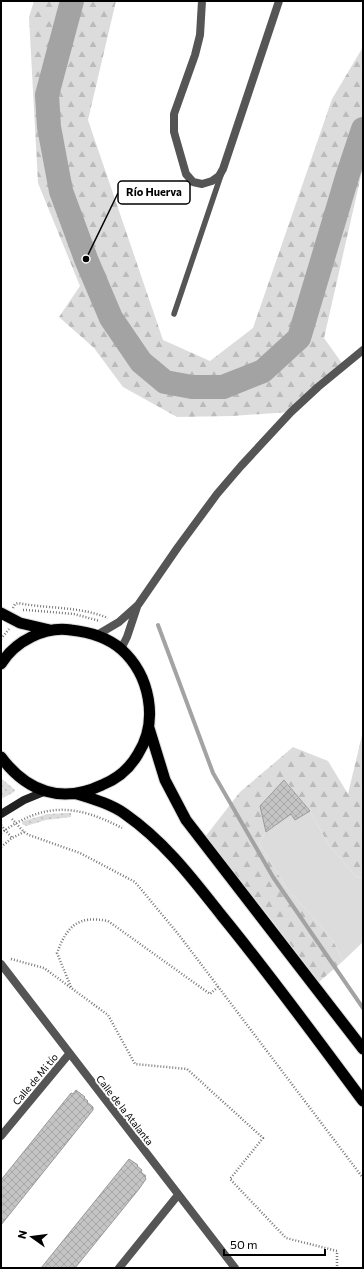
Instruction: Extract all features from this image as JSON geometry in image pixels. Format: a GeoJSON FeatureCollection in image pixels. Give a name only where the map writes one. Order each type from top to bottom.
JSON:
{"type":"FeatureCollection","features":[{"type":"Feature","properties":{"kind":"highway"},"geometry":{"type":"LineString","coordinates":[[4,615],[28,626],[50,630],[69,629],[97,635],[121,649],[130,659],[143,679],[147,691],[149,702],[149,727],[165,780],[186,820],[363,1049]]}},
{"type":"Feature","properties":{"kind":"highway"},"geometry":{"type":"LineString","coordinates":[[1,664],[14,649],[27,639],[50,630]]}},
{"type":"Feature","properties":{"kind":"highway"},"geometry":{"type":"LineString","coordinates":[[1,758],[23,780],[46,792],[57,794],[77,794],[111,781],[126,769],[138,754],[149,727]]}},
{"type":"Feature","properties":{"kind":"highway"},"geometry":{"type":"LineString","coordinates":[[77,794],[107,804],[123,812],[156,838],[178,860],[241,938],[363,1101]]}},
{"type":"Feature","properties":{"kind":"main road"},"geometry":{"type":"LineString","coordinates":[[1,814],[24,800],[46,792]]}},
{"type":"Feature","properties":{"kind":"street"},"geometry":{"type":"LineString","coordinates":[[202,1],[200,35],[174,114],[174,132],[186,174],[193,182],[202,184],[212,181],[219,176],[223,170],[279,1]]}},
{"type":"Feature","properties":{"kind":"street"},"geometry":{"type":"LineString","coordinates":[[97,635],[119,622],[138,604],[194,524],[242,466],[291,412],[318,386],[363,350]]}},
{"type":"Feature","properties":{"kind":"street"},"geometry":{"type":"LineString","coordinates":[[121,649],[138,604]]}},
{"type":"Feature","properties":{"kind":"street","name":"Calle de la Atalanta"},"geometry":{"type":"LineString","coordinates":[[1,964],[235,1268]]}},
{"type":"Feature","properties":{"kind":"street","name":"Calle de Mi tío"},"geometry":{"type":"LineString","coordinates":[[1,1136],[69,1054]]}},
{"type":"Feature","properties":{"kind":"street"},"geometry":{"type":"LineString","coordinates":[[119,1268],[178,1195]]}},
{"type":"Feature","properties":{"kind":"lane"},"geometry":{"type":"LineString","coordinates":[[174,314],[223,170]]}},
{"type":"Feature","properties":{"kind":"path"},"geometry":{"type":"LineString","coordinates":[[4,615],[18,603],[41,607],[76,609],[119,622]]}},
{"type":"Feature","properties":{"kind":"path"},"geometry":{"type":"LineString","coordinates":[[1,833],[28,816],[40,812],[60,810],[82,812],[94,815],[106,819],[122,828]]}},
{"type":"Feature","properties":{"kind":"path"},"geometry":{"type":"LineString","coordinates":[[12,820],[24,832],[80,853],[135,882],[179,935],[363,1178]]}},
{"type":"Feature","properties":{"kind":"path"},"geometry":{"type":"LineString","coordinates":[[1,825],[12,838]]}},
{"type":"Feature","properties":{"kind":"path"},"geometry":{"type":"LineString","coordinates":[[1,847],[12,838],[24,832]]}},
{"type":"Feature","properties":{"kind":"path"},"geometry":{"type":"LineString","coordinates":[[71,988],[57,953],[66,932],[75,924],[88,919],[108,921],[210,994],[218,986]]}},
{"type":"Feature","properties":{"kind":"path"},"geometry":{"type":"LineString","coordinates":[[8,958],[44,968],[108,1015],[135,1064],[186,1069],[263,1138],[230,1179],[286,1238],[337,1251],[337,1268]]}},
{"type":"Feature","properties":{"kind":"green space"},"geometry":{"type":"Polygon","coordinates":[[[34,1],[116,1],[88,120],[163,340],[210,361],[253,328],[332,99],[363,47],[363,167],[324,338],[344,366],[291,412],[232,416],[177,417],[123,387],[94,348],[59,317],[80,286],[38,183],[29,17],[34,1]]]}},
{"type":"Feature","properties":{"kind":"green space"},"geometry":{"type":"Polygon","coordinates":[[[363,731],[363,877],[357,878],[328,844],[310,811],[285,780],[260,806],[266,832],[259,843],[286,887],[333,940],[343,961],[319,982],[205,837],[240,792],[293,747],[328,761],[348,794],[363,731]]]}},
{"type":"Feature","properties":{"kind":"green space"},"geometry":{"type":"Polygon","coordinates":[[[1,778],[15,790],[1,799],[1,778]]]}},
{"type":"Feature","properties":{"kind":"green space"},"geometry":{"type":"Polygon","coordinates":[[[283,803],[295,820],[310,811],[328,844],[357,878],[363,877],[363,942],[343,961],[333,940],[286,887],[259,843],[266,832],[277,825],[272,815],[283,803]]]}},
{"type":"Feature","properties":{"kind":"green space"},"geometry":{"type":"Polygon","coordinates":[[[71,813],[71,817],[46,820],[26,826],[22,824],[23,821],[48,814],[71,813]]]}},
{"type":"Feature","properties":{"kind":"building"},"geometry":{"type":"Polygon","coordinates":[[[284,780],[310,811],[295,820],[291,814],[266,832],[260,806],[284,780]]]}},
{"type":"Feature","properties":{"kind":"building"},"geometry":{"type":"Polygon","coordinates":[[[76,1090],[85,1097],[84,1098],[88,1101],[87,1102],[93,1107],[93,1110],[1,1225],[1,1180],[71,1093],[73,1094],[76,1090]]]}},
{"type":"Feature","properties":{"kind":"building"},"geometry":{"type":"Polygon","coordinates":[[[129,1159],[138,1165],[137,1166],[142,1170],[141,1172],[146,1176],[146,1179],[139,1189],[75,1268],[41,1268],[129,1159]]]}},
{"type":"Feature","properties":{"kind":"waterway"},"geometry":{"type":"LineString","coordinates":[[72,1],[47,95],[49,127],[61,191],[86,259],[111,318],[141,362],[165,382],[192,387],[223,387],[263,371],[299,338],[363,129]]}},
{"type":"Feature","properties":{"kind":"waterway"},"geometry":{"type":"LineString","coordinates":[[158,625],[213,773],[273,877],[363,1008]]}},
{"type":"Feature","properties":{"kind":"place","name":"Río Huerva"},"geometry":{"type":"Point","coordinates":[86,259]}}]}
